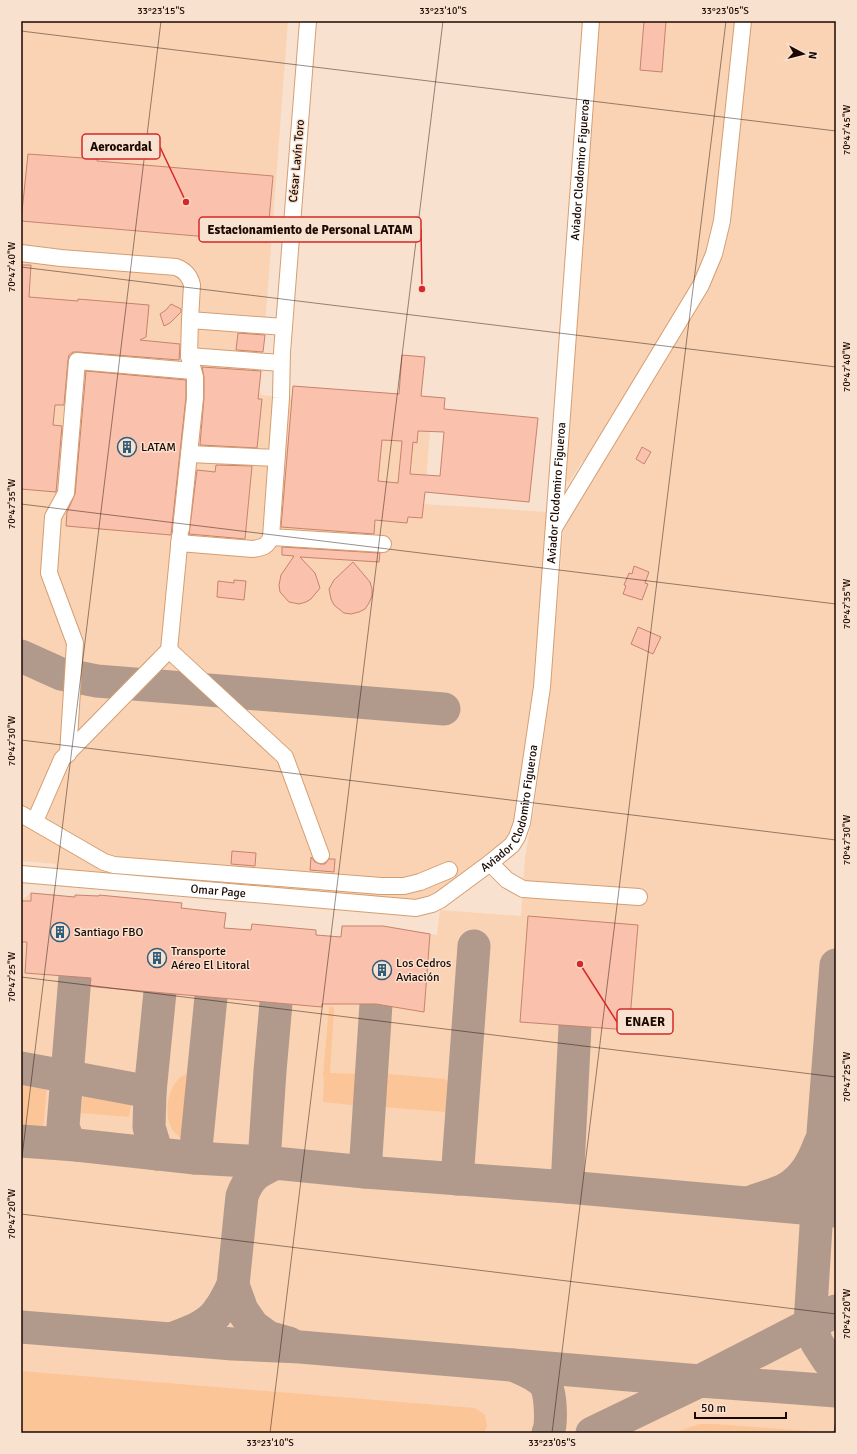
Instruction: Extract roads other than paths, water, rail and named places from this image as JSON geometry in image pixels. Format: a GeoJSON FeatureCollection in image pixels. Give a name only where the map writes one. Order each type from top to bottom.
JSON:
{"type":"FeatureCollection","features":[{"type":"Feature","properties":{"kind":"street","name":"César Lavín Toro"},"geometry":{"type":"LineString","coordinates":[[271,538],[281,369],[308,21]]}},
{"type":"Feature","properties":{"kind":"street","name":"Aviador Clodomiro Figueroa"},"geometry":{"type":"LineString","coordinates":[[416,908],[432,904],[440,900],[490,863],[512,845],[517,837],[522,823],[542,688],[591,21]]}},
{"type":"Feature","properties":{"kind":"street"},"geometry":{"type":"LineString","coordinates":[[554,528],[701,285],[714,254],[722,221],[743,21]]}},
{"type":"Feature","properties":{"kind":"street"},"geometry":{"type":"LineString","coordinates":[[21,253],[61,258],[176,267],[182,270],[191,280],[192,285],[190,320],[191,363],[195,377],[195,398],[169,650],[62,759],[28,818],[104,862],[114,865],[381,886],[404,886],[420,882],[449,870]]}},
{"type":"Feature","properties":{"kind":"street"},"geometry":{"type":"LineString","coordinates":[[190,320],[284,328]]}},
{"type":"Feature","properties":{"kind":"street"},"geometry":{"type":"LineString","coordinates":[[68,754],[76,643],[49,573],[53,517],[66,493],[77,361],[191,363],[281,369]]}},
{"type":"Feature","properties":{"kind":"street"},"geometry":{"type":"LineString","coordinates":[[189,454],[276,458]]}},
{"type":"Feature","properties":{"kind":"street"},"geometry":{"type":"LineString","coordinates":[[180,536],[253,549],[268,544],[271,538],[383,544]]}},
{"type":"Feature","properties":{"kind":"street"},"geometry":{"type":"LineString","coordinates":[[169,650],[286,757],[321,855]]}},
{"type":"Feature","properties":{"kind":"street"},"geometry":{"type":"LineString","coordinates":[[490,863],[507,880],[523,889],[639,898]]}},
{"type":"Feature","properties":{"kind":"street","name":"Omar Page"},"geometry":{"type":"LineString","coordinates":[[21,874],[416,908]]}},
{"type":"Feature","properties":{"kind":"place","name":"Aerocardal"},"geometry":{"type":"Point","coordinates":[186,202]}},
{"type":"Feature","properties":{"kind":"place","name":"Estacionamiento de Personal LATAM"},"geometry":{"type":"Point","coordinates":[422,289]}},
{"type":"Feature","properties":{"kind":"place","name":"LATAM"},"geometry":{"type":"Point","coordinates":[127,447]}},
{"type":"Feature","properties":{"kind":"place","name":"Santiago FBO"},"geometry":{"type":"Point","coordinates":[60,932]}},
{"type":"Feature","properties":{"kind":"place","name":"Transporte Aéreo El Litoral"},"geometry":{"type":"Point","coordinates":[157,958]}},
{"type":"Feature","properties":{"kind":"place","name":"ENAER"},"geometry":{"type":"Point","coordinates":[580,964]}},
{"type":"Feature","properties":{"kind":"place","name":"Los Cedros Aviación"},"geometry":{"type":"Point","coordinates":[382,970]}}]}
